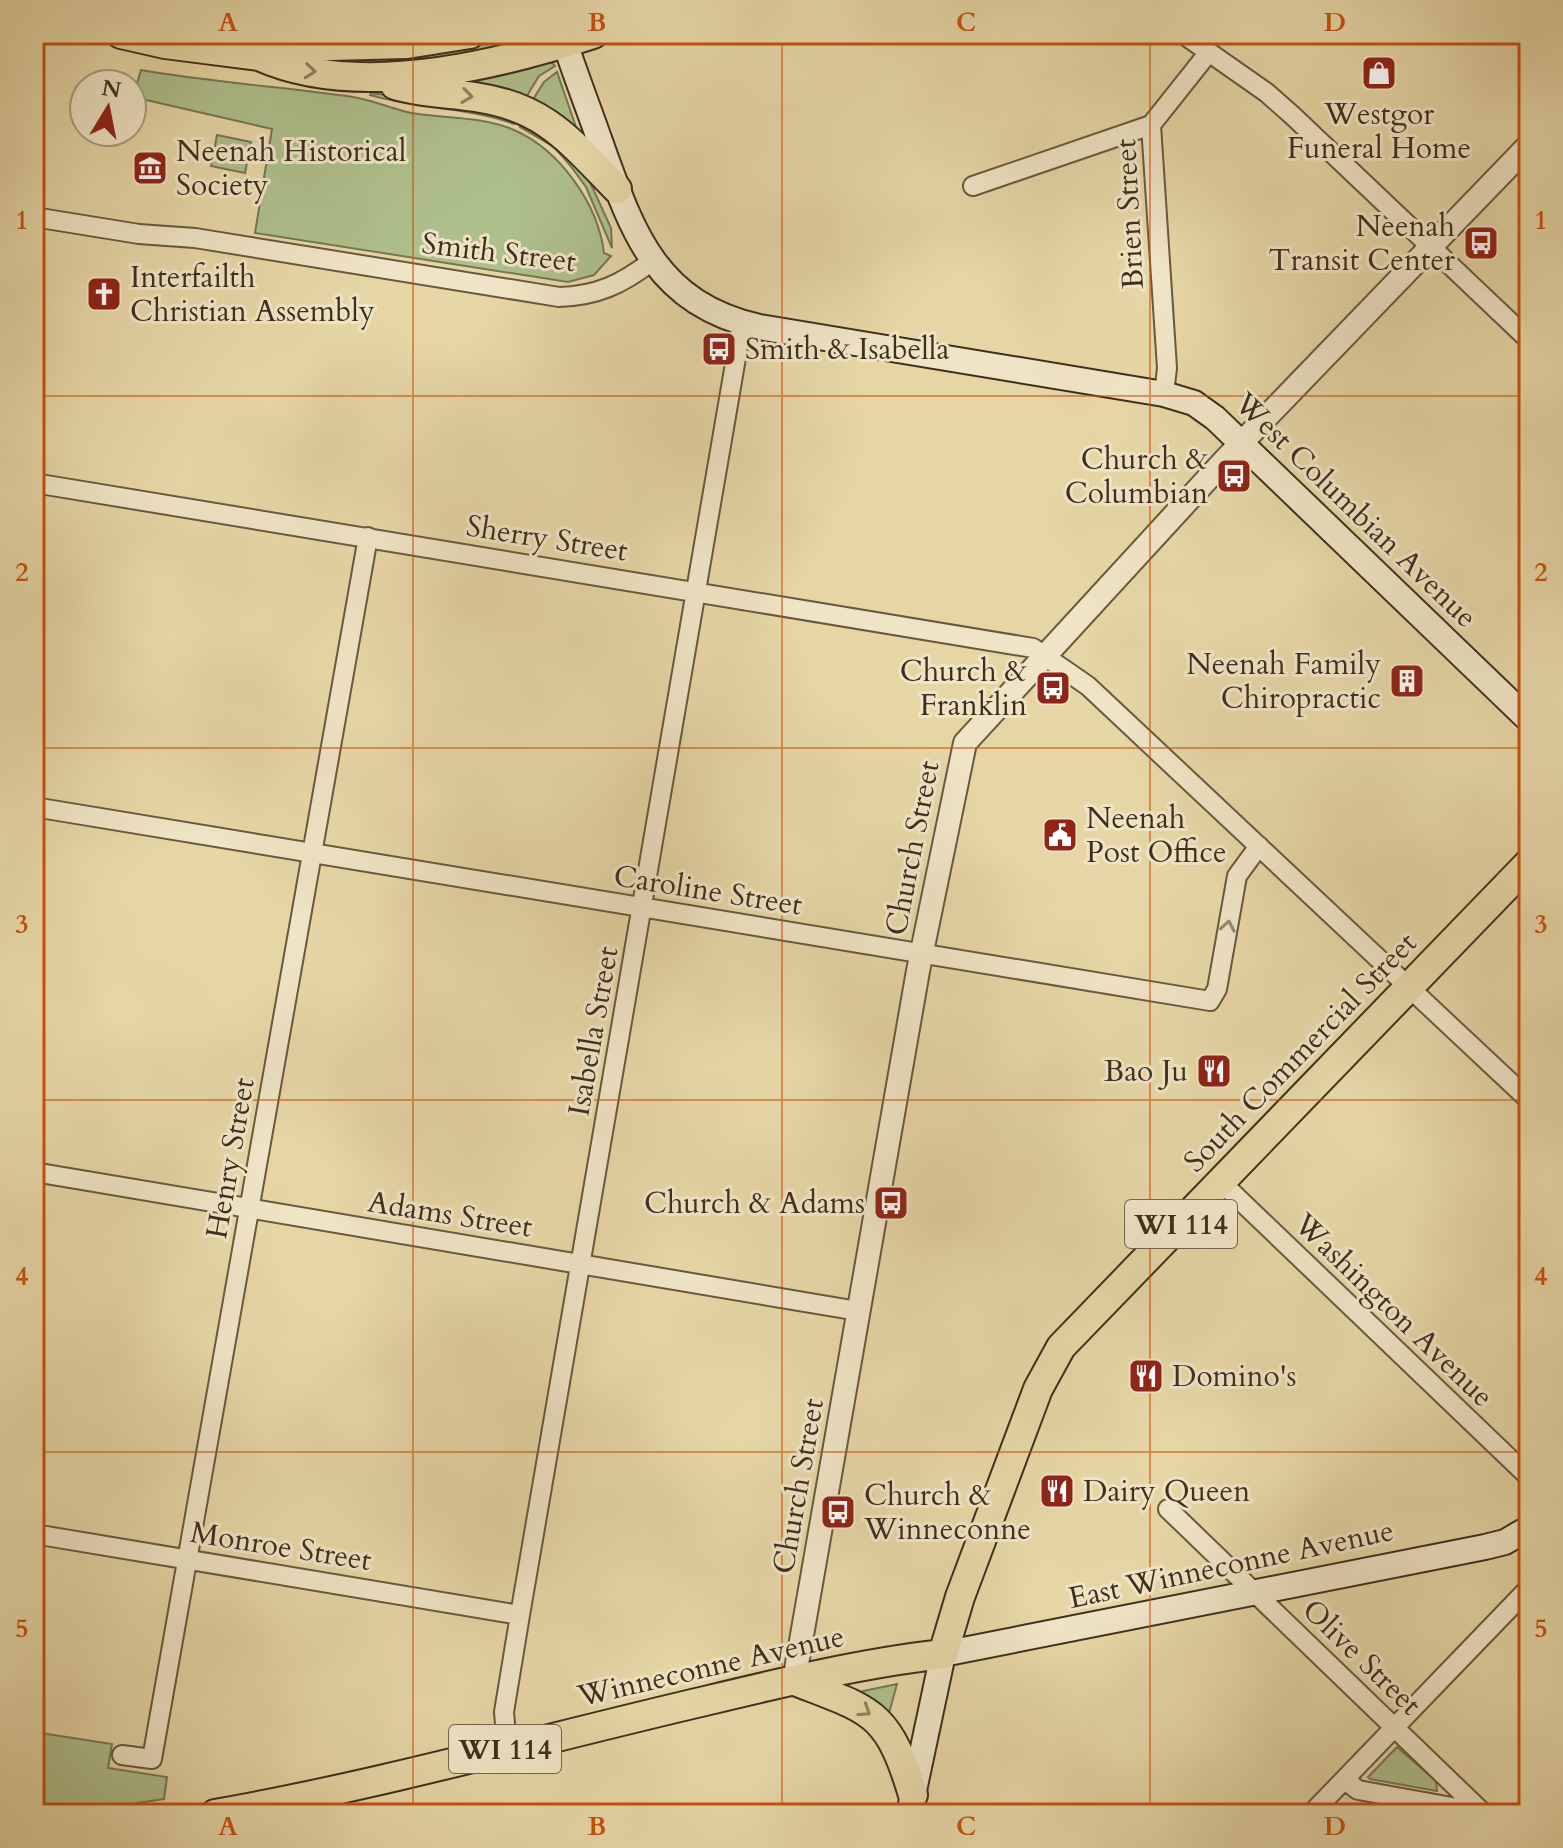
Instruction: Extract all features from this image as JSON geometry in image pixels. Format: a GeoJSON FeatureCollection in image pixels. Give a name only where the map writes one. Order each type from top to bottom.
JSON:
{"type":"FeatureCollection","features":[{"type":"Feature","properties":{"kind":"main road"},"geometry":{"type":"LineString","coordinates":[[121,34],[224,53],[259,56],[288,69],[363,76],[472,66],[564,39],[593,34]]}},
{"type":"Feature","properties":{"kind":"main road"},"geometry":{"type":"LineString","coordinates":[[259,56],[291,47],[407,44],[470,34]]}},
{"type":"Feature","properties":{"kind":"main road"},"geometry":{"type":"LineString","coordinates":[[564,39],[639,243],[652,261],[689,297],[742,323],[1164,394]]}},
{"type":"Feature","properties":{"kind":"main road"},"geometry":{"type":"LineString","coordinates":[[363,76],[402,88],[497,100],[524,108],[558,128],[617,189]]}},
{"type":"Feature","properties":{"kind":"main road","name":"West Columbian Avenue"},"geometry":{"type":"LineString","coordinates":[[1164,394],[1204,409],[1529,720]]}},
{"type":"Feature","properties":{"kind":"main road","name":"South Commercial Street"},"geometry":{"type":"LineString","coordinates":[[911,1804],[943,1654],[960,1597],[1050,1363],[1529,863]]}},
{"type":"Feature","properties":{"kind":"main road","name":"East Winneconne Avenue"},"geometry":{"type":"LineString","coordinates":[[943,1654],[1254,1592],[1517,1545],[1529,1528]]}},
{"type":"Feature","properties":{"kind":"main road","name":"Winneconne Avenue"},"geometry":{"type":"LineString","coordinates":[[215,1814],[317,1795],[794,1681],[891,1660],[943,1654]]}},
{"type":"Feature","properties":{"kind":"main road"},"geometry":{"type":"LineString","coordinates":[[794,1681],[872,1714],[899,1750],[911,1804]]}},
{"type":"Feature","properties":{"kind":"street"},"geometry":{"type":"LineString","coordinates":[[1183,34],[1267,93],[1529,340]]}},
{"type":"Feature","properties":{"kind":"street","name":"Brien Street"},"geometry":{"type":"LineString","coordinates":[[1164,394],[1167,368],[1151,125],[1209,52]]}},
{"type":"Feature","properties":{"kind":"street"},"geometry":{"type":"LineString","coordinates":[[973,186],[1151,125]]}},
{"type":"Feature","properties":{"kind":"street","name":"Church Street"},"geometry":{"type":"LineString","coordinates":[[794,1681],[960,753],[965,743],[1241,444],[1529,145]]}},
{"type":"Feature","properties":{"kind":"street","name":"Smith Street"},"geometry":{"type":"LineString","coordinates":[[34,217],[559,297],[580,296],[616,286],[652,261]]}},
{"type":"Feature","properties":{"kind":"street","name":"Isabella Street"},"geometry":{"type":"LineString","coordinates":[[507,1748],[504,1712],[742,323]]}},
{"type":"Feature","properties":{"kind":"street","name":"Sherry Street"},"geometry":{"type":"LineString","coordinates":[[34,483],[1017,643],[1048,656],[1088,686],[1529,1100]]}},
{"type":"Feature","properties":{"kind":"street","name":"Henry Street"},"geometry":{"type":"LineString","coordinates":[[122,1755],[152,1759],[368,537]]}},
{"type":"Feature","properties":{"kind":"street","name":"Caroline Street"},"geometry":{"type":"LineString","coordinates":[[34,807],[1210,1001],[1217,989],[1237,876],[1259,846]]}},
{"type":"Feature","properties":{"kind":"street","name":"Adams Street"},"geometry":{"type":"LineString","coordinates":[[34,1172],[858,1311]]}},
{"type":"Feature","properties":{"kind":"street","name":"Washington Avenue"},"geometry":{"type":"LineString","coordinates":[[1222,1183],[1529,1477]]}},
{"type":"Feature","properties":{"kind":"street","name":"Olive Street"},"geometry":{"type":"LineString","coordinates":[[1168,1509],[1487,1813]]}},
{"type":"Feature","properties":{"kind":"street","name":"Monroe Street"},"geometry":{"type":"LineString","coordinates":[[34,1534],[520,1615]]}},
{"type":"Feature","properties":{"kind":"street"},"geometry":{"type":"LineString","coordinates":[[1311,1814],[1397,1729],[1529,1588]]}},
{"type":"Feature","properties":{"kind":"street"},"geometry":{"type":"LineString","coordinates":[[1345,1780],[1358,1790],[1487,1813]]}},
{"type":"Feature","properties":{"kind":"green space"},"geometry":{"type":"Polygon","coordinates":[[[527,37],[527,41],[461,54],[348,64],[348,61],[527,37]]]}},
{"type":"Feature","properties":{"kind":"green space"},"geometry":{"type":"Polygon","coordinates":[[[551,62],[555,66],[539,76],[525,99],[463,81],[551,62]]]}},
{"type":"Feature","properties":{"kind":"green space"},"geometry":{"type":"Polygon","coordinates":[[[148,71],[353,97],[412,113],[476,120],[514,130],[547,151],[574,181],[594,216],[604,253],[611,256],[594,275],[568,282],[255,233],[272,129],[148,100],[148,71]]]}},
{"type":"Feature","properties":{"kind":"green space"},"geometry":{"type":"Polygon","coordinates":[[[557,72],[576,127],[573,130],[532,101],[544,82],[557,72]]]}},
{"type":"Feature","properties":{"kind":"green space"},"geometry":{"type":"Polygon","coordinates":[[[371,93],[486,108],[517,116],[514,124],[371,93]]]}},
{"type":"Feature","properties":{"kind":"green space"},"geometry":{"type":"Polygon","coordinates":[[[524,119],[584,169],[611,228],[612,248],[586,187],[554,147],[520,127],[524,119]]]}},
{"type":"Feature","properties":{"kind":"green space"},"geometry":{"type":"Polygon","coordinates":[[[217,135],[251,142],[245,173],[211,166],[217,135]]]}},
{"type":"Feature","properties":{"kind":"green space"},"geometry":{"type":"Polygon","coordinates":[[[897,1684],[889,1713],[864,1695],[863,1691],[897,1684]]]}},
{"type":"Feature","properties":{"kind":"green space"},"geometry":{"type":"Polygon","coordinates":[[[34,1732],[112,1744],[108,1768],[167,1777],[164,1799],[62,1814],[34,1814],[34,1732]]]}},
{"type":"Feature","properties":{"kind":"green space"},"geometry":{"type":"Polygon","coordinates":[[[1397,1747],[1436,1781],[1437,1791],[1368,1777],[1397,1747]]]}},
{"type":"Feature","properties":{"kind":"place","name":"Westgor Funeral Home"},"geometry":{"type":"Point","coordinates":[1379,73]}},
{"type":"Feature","properties":{"kind":"place","name":"Neenah Historical Society"},"geometry":{"type":"Point","coordinates":[150,168]}},
{"type":"Feature","properties":{"kind":"place","name":"Neenah Transit Center"},"geometry":{"type":"Point","coordinates":[1481,243]}},
{"type":"Feature","properties":{"kind":"place","name":"Interfailth Christian Assembly"},"geometry":{"type":"Point","coordinates":[104,294]}},
{"type":"Feature","properties":{"kind":"place","name":"Smith & Isabella"},"geometry":{"type":"Point","coordinates":[719,349]}},
{"type":"Feature","properties":{"kind":"place","name":"Church & Columbian"},"geometry":{"type":"Point","coordinates":[1234,476]}},
{"type":"Feature","properties":{"kind":"place","name":"Neenah Family Chiropractic"},"geometry":{"type":"Point","coordinates":[1407,681]}},
{"type":"Feature","properties":{"kind":"place","name":"Church & Franklin"},"geometry":{"type":"Point","coordinates":[1053,688]}},
{"type":"Feature","properties":{"kind":"place","name":"Neenah Post Office"},"geometry":{"type":"Point","coordinates":[1060,835]}},
{"type":"Feature","properties":{"kind":"place","name":"Bao Ju"},"geometry":{"type":"Point","coordinates":[1214,1071]}},
{"type":"Feature","properties":{"kind":"place","name":"Church & Adams"},"geometry":{"type":"Point","coordinates":[891,1203]}},
{"type":"Feature","properties":{"kind":"place","name":"Domino's"},"geometry":{"type":"Point","coordinates":[1146,1376]}},
{"type":"Feature","properties":{"kind":"place","name":"Dairy Queen"},"geometry":{"type":"Point","coordinates":[1057,1491]}},
{"type":"Feature","properties":{"kind":"place","name":"Church & Winneconne"},"geometry":{"type":"Point","coordinates":[838,1512]}}]}
